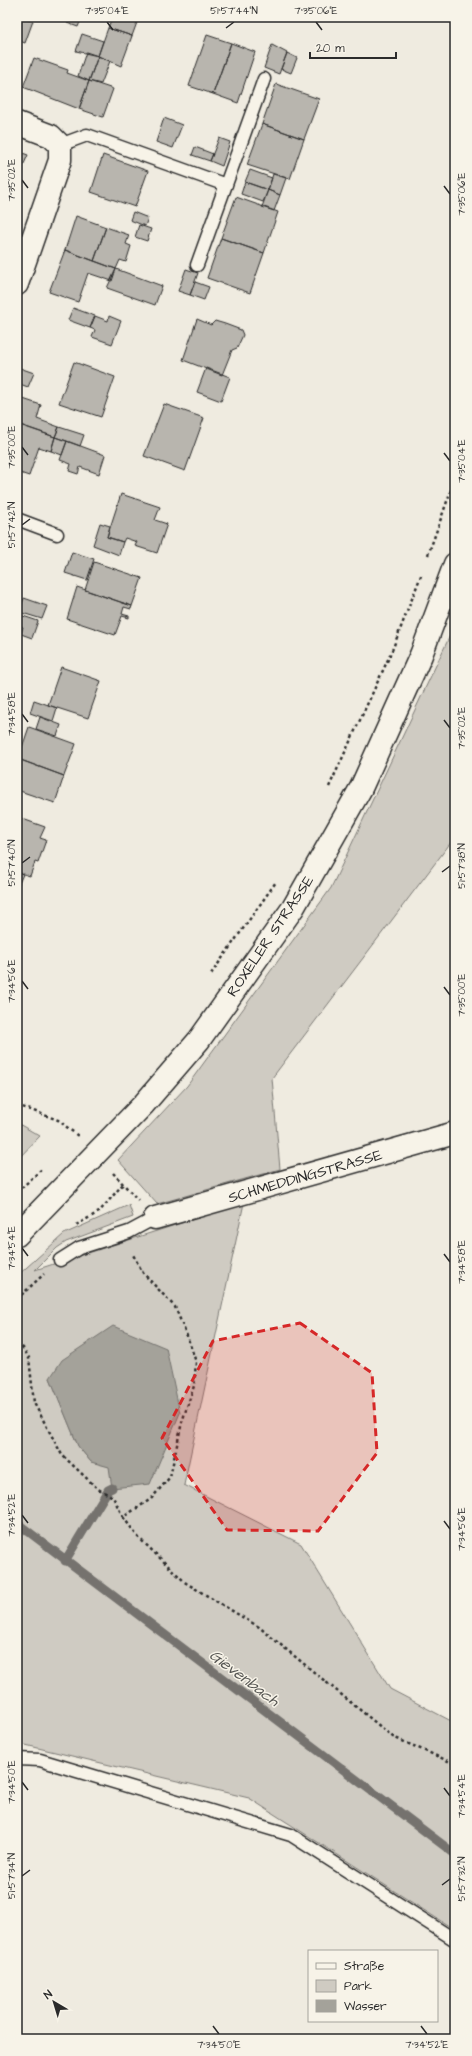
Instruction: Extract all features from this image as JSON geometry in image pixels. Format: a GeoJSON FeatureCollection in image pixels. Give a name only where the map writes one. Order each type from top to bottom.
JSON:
{"type":"FeatureCollection","features":[{"type":"Feature","properties":{"kind":"main road"},"geometry":{"type":"LineString","coordinates":[[17,123],[51,136],[60,145],[60,160],[17,284]]}},
{"type":"Feature","properties":{"kind":"main road","name":"ROXELER STRASSE"},"geometry":{"type":"LineString","coordinates":[[17,1235],[143,1105],[200,1040],[293,908],[361,788],[421,655],[455,564]]}},
{"type":"Feature","properties":{"kind":"main road","name":"SCHMEDDINGSTRASSE"},"geometry":{"type":"LineString","coordinates":[[155,1218],[455,1134]]}},
{"type":"Feature","properties":{"kind":"lane"},"geometry":{"type":"LineString","coordinates":[[197,265],[264,79]]}},
{"type":"Feature","properties":{"kind":"lane"},"geometry":{"type":"LineString","coordinates":[[60,145],[87,135],[226,185]]}},
{"type":"Feature","properties":{"kind":"lane"},"geometry":{"type":"LineString","coordinates":[[17,519],[57,534]]}},
{"type":"Feature","properties":{"kind":"lane","name":"SCHMEDDINGSTRASSE"},"geometry":{"type":"LineString","coordinates":[[60,1260],[79,1248],[129,1232],[155,1218]]}},
{"type":"Feature","properties":{"kind":"lane"},"geometry":{"type":"LineString","coordinates":[[17,1759],[40,1760],[291,1835],[455,1940]]}},
{"type":"Feature","properties":{"kind":"path"},"geometry":{"type":"LineString","coordinates":[[428,556],[455,479]]}},
{"type":"Feature","properties":{"kind":"path"},"geometry":{"type":"LineString","coordinates":[[326,794],[391,653],[422,571]]}},
{"type":"Feature","properties":{"kind":"path"},"geometry":{"type":"LineString","coordinates":[[207,980],[279,877]]}},
{"type":"Feature","properties":{"kind":"path"},"geometry":{"type":"LineString","coordinates":[[17,1105],[58,1120],[77,1136],[83,1130]]}},
{"type":"Feature","properties":{"kind":"path"},"geometry":{"type":"LineString","coordinates":[[97,1154],[155,1218]]}},
{"type":"Feature","properties":{"kind":"path"},"geometry":{"type":"LineString","coordinates":[[74,1226],[99,1212],[124,1184]]}},
{"type":"Feature","properties":{"kind":"path"},"geometry":{"type":"LineString","coordinates":[[123,1517],[151,1499],[170,1477],[182,1422],[194,1386],[196,1362],[187,1336],[174,1307],[143,1273],[132,1254],[129,1232]]}},
{"type":"Feature","properties":{"kind":"path"},"geometry":{"type":"LineString","coordinates":[[17,1299],[60,1260]]}},
{"type":"Feature","properties":{"kind":"path"},"geometry":{"type":"LineString","coordinates":[[17,1343],[23,1348],[29,1358],[34,1403],[62,1455],[98,1489],[113,1497],[123,1517],[138,1537],[186,1583],[259,1627],[393,1737],[455,1764]]}},
{"type":"Feature","properties":{"kind":"highlighted area"},"geometry":{"type":"Polygon","coordinates":[[[300,1323],[372,1373],[377,1453],[318,1531],[227,1530],[162,1438],[213,1341],[300,1323]]]}},
{"type":"Feature","properties":{"kind":"green space"},"geometry":{"type":"Polygon","coordinates":[[[455,625],[455,837],[272,1078],[280,1169],[157,1204],[118,1160],[187,1086],[331,888],[455,625]]]}},
{"type":"Feature","properties":{"kind":"green space"},"geometry":{"type":"Polygon","coordinates":[[[17,1123],[40,1136],[17,1160],[17,1123]]]}},
{"type":"Feature","properties":{"kind":"green space"},"geometry":{"type":"Polygon","coordinates":[[[244,1203],[184,1485],[301,1544],[390,1689],[455,1723],[455,1930],[249,1798],[17,1743],[17,1276],[64,1234],[129,1205],[133,1217],[66,1242],[57,1248],[35,1270],[244,1203]],[[50,1378],[78,1446],[91,1462],[109,1466],[150,1484],[50,1378]]]}},
{"type":"Feature","properties":{"kind":"water"},"geometry":{"type":"Polygon","coordinates":[[[113,1326],[166,1348],[180,1413],[150,1484],[112,1488],[109,1467],[91,1462],[78,1446],[50,1378],[62,1360],[113,1326]]]}},
{"type":"Feature","properties":{"kind":"building"},"geometry":{"type":"Polygon","coordinates":[[[17,17],[33,21],[25,43],[17,40],[17,17]]]}},
{"type":"Feature","properties":{"kind":"building"},"geometry":{"type":"Polygon","coordinates":[[[70,17],[82,17],[78,27],[67,23],[70,17]]]}},
{"type":"Feature","properties":{"kind":"building"},"geometry":{"type":"Polygon","coordinates":[[[112,17],[139,17],[132,36],[108,28],[112,17]]]}},
{"type":"Feature","properties":{"kind":"building"},"geometry":{"type":"Polygon","coordinates":[[[108,28],[132,36],[121,66],[98,56],[108,28]]]}},
{"type":"Feature","properties":{"kind":"building"},"geometry":{"type":"Polygon","coordinates":[[[82,34],[103,41],[98,56],[76,51],[82,34]]]}},
{"type":"Feature","properties":{"kind":"building"},"geometry":{"type":"Polygon","coordinates":[[[207,35],[231,43],[213,94],[189,86],[207,35]]]}},
{"type":"Feature","properties":{"kind":"building"},"geometry":{"type":"Polygon","coordinates":[[[231,43],[255,52],[238,103],[213,94],[231,43]]]}},
{"type":"Feature","properties":{"kind":"building"},"geometry":{"type":"Polygon","coordinates":[[[272,45],[287,53],[279,74],[264,68],[272,45]]]}},
{"type":"Feature","properties":{"kind":"building"},"geometry":{"type":"Polygon","coordinates":[[[86,52],[98,56],[89,81],[78,76],[86,52]]]}},
{"type":"Feature","properties":{"kind":"building"},"geometry":{"type":"Polygon","coordinates":[[[287,53],[297,58],[291,73],[281,69],[287,53]]]}},
{"type":"Feature","properties":{"kind":"building"},"geometry":{"type":"Polygon","coordinates":[[[98,56],[110,61],[101,84],[89,81],[98,56]]]}},
{"type":"Feature","properties":{"kind":"building"},"geometry":{"type":"Polygon","coordinates":[[[34,58],[68,70],[67,73],[89,81],[79,109],[23,87],[34,58]]]}},
{"type":"Feature","properties":{"kind":"building"},"geometry":{"type":"Polygon","coordinates":[[[89,81],[113,89],[103,117],[79,109],[89,81]]]}},
{"type":"Feature","properties":{"kind":"building"},"geometry":{"type":"Polygon","coordinates":[[[276,84],[319,99],[304,139],[262,124],[276,84]]]}},
{"type":"Feature","properties":{"kind":"building"},"geometry":{"type":"Polygon","coordinates":[[[164,118],[182,125],[173,148],[156,142],[164,118]]]}},
{"type":"Feature","properties":{"kind":"building"},"geometry":{"type":"Polygon","coordinates":[[[262,124],[304,139],[290,179],[247,165],[262,124]]]}},
{"type":"Feature","properties":{"kind":"building"},"geometry":{"type":"Polygon","coordinates":[[[219,138],[230,142],[222,166],[210,161],[219,138]]]}},
{"type":"Feature","properties":{"kind":"building"},"geometry":{"type":"Polygon","coordinates":[[[195,147],[213,154],[210,161],[192,155],[195,147]]]}},
{"type":"Feature","properties":{"kind":"building"},"geometry":{"type":"Polygon","coordinates":[[[17,151],[28,155],[17,179],[17,151]]]}},
{"type":"Feature","properties":{"kind":"building"},"geometry":{"type":"Polygon","coordinates":[[[103,155],[148,171],[135,207],[91,192],[103,155]]]}},
{"type":"Feature","properties":{"kind":"building"},"geometry":{"type":"Polygon","coordinates":[[[250,170],[272,178],[268,190],[245,182],[250,170]]]}},
{"type":"Feature","properties":{"kind":"building"},"geometry":{"type":"Polygon","coordinates":[[[273,174],[286,178],[280,195],[268,190],[273,174]]]}},
{"type":"Feature","properties":{"kind":"building"},"geometry":{"type":"Polygon","coordinates":[[[245,182],[268,190],[263,202],[241,194],[245,182]]]}},
{"type":"Feature","properties":{"kind":"building"},"geometry":{"type":"Polygon","coordinates":[[[268,190],[280,195],[274,211],[262,207],[268,190]]]}},
{"type":"Feature","properties":{"kind":"building"},"geometry":{"type":"Polygon","coordinates":[[[236,197],[278,212],[264,253],[221,238],[236,197]]]}},
{"type":"Feature","properties":{"kind":"building"},"geometry":{"type":"Polygon","coordinates":[[[133,212],[148,218],[145,226],[130,220],[133,212]]]}},
{"type":"Feature","properties":{"kind":"building"},"geometry":{"type":"Polygon","coordinates":[[[76,216],[106,227],[94,261],[65,250],[76,216]]]}},
{"type":"Feature","properties":{"kind":"building"},"geometry":{"type":"Polygon","coordinates":[[[139,225],[151,229],[147,241],[135,237],[139,225]]]}},
{"type":"Feature","properties":{"kind":"building"},"geometry":{"type":"Polygon","coordinates":[[[106,227],[129,235],[126,244],[131,246],[126,262],[120,260],[116,269],[94,261],[106,227]]]}},
{"type":"Feature","properties":{"kind":"building"},"geometry":{"type":"Polygon","coordinates":[[[221,238],[264,253],[250,293],[207,278],[221,238]]]}},
{"type":"Feature","properties":{"kind":"building"},"geometry":{"type":"Polygon","coordinates":[[[65,250],[116,269],[112,281],[88,273],[78,302],[49,292],[65,250]]]}},
{"type":"Feature","properties":{"kind":"building"},"geometry":{"type":"Polygon","coordinates":[[[116,269],[162,286],[155,305],[107,288],[116,269]]]}},
{"type":"Feature","properties":{"kind":"building"},"geometry":{"type":"Polygon","coordinates":[[[186,269],[198,273],[190,295],[178,291],[186,269]]]}},
{"type":"Feature","properties":{"kind":"building"},"geometry":{"type":"Polygon","coordinates":[[[195,282],[209,287],[204,300],[190,295],[195,282]]]}},
{"type":"Feature","properties":{"kind":"building"},"geometry":{"type":"Polygon","coordinates":[[[73,308],[95,316],[90,328],[68,320],[73,308]]]}},
{"type":"Feature","properties":{"kind":"building"},"geometry":{"type":"Polygon","coordinates":[[[95,316],[108,321],[109,316],[121,321],[112,344],[92,337],[95,330],[90,328],[95,316]]]}},
{"type":"Feature","properties":{"kind":"building"},"geometry":{"type":"Polygon","coordinates":[[[197,319],[211,325],[215,321],[241,330],[243,335],[237,348],[232,350],[222,375],[183,360],[197,319]]]}},
{"type":"Feature","properties":{"kind":"building"},"geometry":{"type":"Polygon","coordinates":[[[74,362],[115,377],[101,417],[59,403],[74,362]]]}},
{"type":"Feature","properties":{"kind":"building"},"geometry":{"type":"Polygon","coordinates":[[[17,367],[34,373],[28,387],[17,383],[17,367]]]}},
{"type":"Feature","properties":{"kind":"building"},"geometry":{"type":"Polygon","coordinates":[[[206,368],[230,377],[221,401],[197,392],[206,368]]]}},
{"type":"Feature","properties":{"kind":"building"},"geometry":{"type":"Polygon","coordinates":[[[17,397],[41,405],[37,419],[59,427],[55,437],[17,424],[17,397]]]}},
{"type":"Feature","properties":{"kind":"building"},"geometry":{"type":"Polygon","coordinates":[[[164,404],[204,418],[185,471],[144,456],[164,404]]]}},
{"type":"Feature","properties":{"kind":"building"},"geometry":{"type":"Polygon","coordinates":[[[17,424],[55,437],[51,451],[39,447],[29,476],[17,472],[17,424]]]}},
{"type":"Feature","properties":{"kind":"building"},"geometry":{"type":"Polygon","coordinates":[[[59,427],[84,435],[80,446],[55,437],[59,427]]]}},
{"type":"Feature","properties":{"kind":"building"},"geometry":{"type":"Polygon","coordinates":[[[55,437],[67,441],[62,455],[51,451],[55,437]]]}},
{"type":"Feature","properties":{"kind":"building"},"geometry":{"type":"Polygon","coordinates":[[[67,441],[105,455],[99,474],[80,467],[78,474],[69,471],[71,464],[60,460],[67,441]]]}},
{"type":"Feature","properties":{"kind":"building"},"geometry":{"type":"Polygon","coordinates":[[[121,494],[160,507],[155,520],[167,524],[157,553],[135,546],[137,542],[125,538],[123,542],[107,537],[121,494]]]}},
{"type":"Feature","properties":{"kind":"building"},"geometry":{"type":"Polygon","coordinates":[[[100,523],[110,526],[107,537],[123,542],[119,555],[93,545],[100,523]]]}},
{"type":"Feature","properties":{"kind":"building"},"geometry":{"type":"Polygon","coordinates":[[[72,552],[94,559],[87,580],[65,573],[72,552]]]}},
{"type":"Feature","properties":{"kind":"building"},"geometry":{"type":"Polygon","coordinates":[[[94,562],[142,578],[132,606],[85,590],[94,562]]]}},
{"type":"Feature","properties":{"kind":"building"},"geometry":{"type":"Polygon","coordinates":[[[77,587],[132,606],[131,609],[124,607],[122,614],[129,616],[129,618],[122,616],[115,635],[67,619],[77,587]]]}},
{"type":"Feature","properties":{"kind":"building"},"geometry":{"type":"Polygon","coordinates":[[[24,598],[47,606],[42,619],[19,612],[24,598]]]}},
{"type":"Feature","properties":{"kind":"building"},"geometry":{"type":"Polygon","coordinates":[[[17,614],[38,621],[32,638],[21,634],[23,627],[17,625],[17,614]]]}},
{"type":"Feature","properties":{"kind":"building"},"geometry":{"type":"Polygon","coordinates":[[[61,667],[101,681],[88,718],[48,705],[61,667]]]}},
{"type":"Feature","properties":{"kind":"building"},"geometry":{"type":"Polygon","coordinates":[[[34,700],[57,708],[53,721],[30,713],[34,700]]]}},
{"type":"Feature","properties":{"kind":"building"},"geometry":{"type":"Polygon","coordinates":[[[40,717],[61,725],[57,736],[36,729],[40,717]]]}},
{"type":"Feature","properties":{"kind":"building"},"geometry":{"type":"Polygon","coordinates":[[[29,727],[76,744],[64,776],[18,759],[29,727]]]}},
{"type":"Feature","properties":{"kind":"building"},"geometry":{"type":"Polygon","coordinates":[[[18,759],[64,776],[55,803],[17,790],[18,759]]]}},
{"type":"Feature","properties":{"kind":"building"},"geometry":{"type":"Polygon","coordinates":[[[17,817],[45,827],[40,838],[46,840],[38,863],[35,862],[30,876],[17,872],[17,817]]]}},
{"type":"Feature","properties":{"kind":"building"},"geometry":{"type":"Polygon","coordinates":[[[17,872],[23,874],[18,886],[17,886],[17,872]]]}},
{"type":"Feature","properties":{"kind":"waterway"},"geometry":{"type":"LineString","coordinates":[[65,1561],[108,1490],[112,1488]]}},
{"type":"Feature","properties":{"kind":"waterway","name":"Gievenbach"},"geometry":{"type":"LineString","coordinates":[[17,1523],[455,1854]]}}]}
